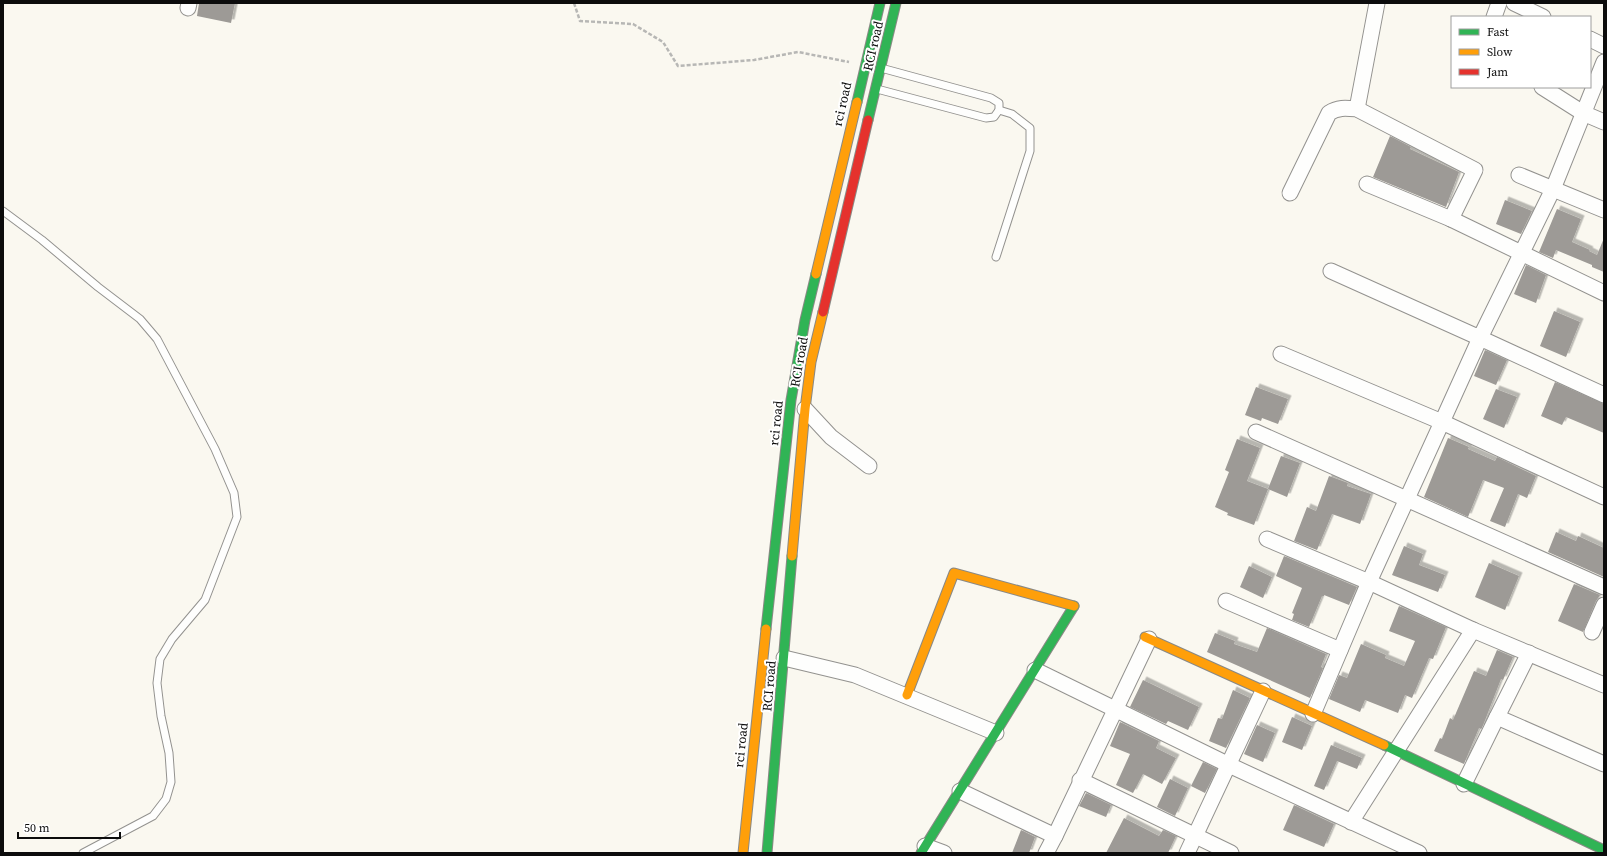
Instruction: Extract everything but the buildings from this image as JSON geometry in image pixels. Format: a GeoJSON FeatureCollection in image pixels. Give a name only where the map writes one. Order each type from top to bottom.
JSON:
{"type":"FeatureCollection","features":[{"type":"Feature","properties":{"kind":"main road","name":"rci road"},"geometry":{"type":"LineString","coordinates":[[743,853],[767,722],[791,400],[805,320],[880,3]]}},
{"type":"Feature","properties":{"kind":"main road","name":"RCI road"},"geometry":{"type":"LineString","coordinates":[[767,853],[767,722],[784,658],[810,362],[896,3]]}},
{"type":"Feature","properties":{"kind":"main road"},"geometry":{"type":"LineString","coordinates":[[831,206],[847,210]]}},
{"type":"Feature","properties":{"kind":"main road"},"geometry":{"type":"LineString","coordinates":[[906,695],[954,573],[1074,606],[923,850]]}},
{"type":"Feature","properties":{"kind":"main road"},"geometry":{"type":"LineString","coordinates":[[1147,638],[1395,750],[1604,850]]}},
{"type":"Feature","properties":{"kind":"street"},"geometry":{"type":"LineString","coordinates":[[1357,109],[1377,3]]}},
{"type":"Feature","properties":{"kind":"street"},"geometry":{"type":"LineString","coordinates":[[1494,16],[1499,3]]}},
{"type":"Feature","properties":{"kind":"street"},"geometry":{"type":"LineString","coordinates":[[1514,3],[1541,16]]}},
{"type":"Feature","properties":{"kind":"street"},"geometry":{"type":"LineString","coordinates":[[1591,40],[1604,46]]}},
{"type":"Feature","properties":{"kind":"street"},"geometry":{"type":"LineString","coordinates":[[1313,714],[1406,499],[1480,338],[1522,254],[1552,189],[1604,62]]}},
{"type":"Feature","properties":{"kind":"street"},"geometry":{"type":"LineString","coordinates":[[1544,88],[1583,113],[1604,122]]}},
{"type":"Feature","properties":{"kind":"street"},"geometry":{"type":"LineString","coordinates":[[1290,193],[1329,113],[1335,109],[1357,109],[1475,170],[1451,219]]}},
{"type":"Feature","properties":{"kind":"street"},"geometry":{"type":"LineString","coordinates":[[1519,175],[1604,210]]}},
{"type":"Feature","properties":{"kind":"street"},"geometry":{"type":"LineString","coordinates":[[1367,184],[1451,219],[1604,293]]}},
{"type":"Feature","properties":{"kind":"street"},"geometry":{"type":"LineString","coordinates":[[1331,271],[1604,395]]}},
{"type":"Feature","properties":{"kind":"street"},"geometry":{"type":"LineString","coordinates":[[1281,354],[1442,422],[1604,497]]}},
{"type":"Feature","properties":{"kind":"street"},"geometry":{"type":"LineString","coordinates":[[805,409],[832,437],[869,466]]}},
{"type":"Feature","properties":{"kind":"street"},"geometry":{"type":"LineString","coordinates":[[1256,432],[1604,587]]}},
{"type":"Feature","properties":{"kind":"street"},"geometry":{"type":"LineString","coordinates":[[1267,539],[1369,582],[1472,630],[1604,685]]}},
{"type":"Feature","properties":{"kind":"street"},"geometry":{"type":"LineString","coordinates":[[1226,600],[1340,650]]}},
{"type":"Feature","properties":{"kind":"street"},"geometry":{"type":"LineString","coordinates":[[1592,632],[1604,605]]}},
{"type":"Feature","properties":{"kind":"street"},"geometry":{"type":"LineString","coordinates":[[1351,822],[1472,630]]}},
{"type":"Feature","properties":{"kind":"street"},"geometry":{"type":"LineString","coordinates":[[1046,853],[1115,710],[1147,638]]}},
{"type":"Feature","properties":{"kind":"street"},"geometry":{"type":"LineString","coordinates":[[1464,784],[1529,653]]}},
{"type":"Feature","properties":{"kind":"street"},"geometry":{"type":"LineString","coordinates":[[784,658],[855,675],[996,733]]}},
{"type":"Feature","properties":{"kind":"street"},"geometry":{"type":"LineString","coordinates":[[1034,670],[1229,765],[1419,853]]}},
{"type":"Feature","properties":{"kind":"street"},"geometry":{"type":"LineString","coordinates":[[1187,853],[1263,691]]}},
{"type":"Feature","properties":{"kind":"street"},"geometry":{"type":"LineString","coordinates":[[1497,717],[1604,764]]}},
{"type":"Feature","properties":{"kind":"street"},"geometry":{"type":"LineString","coordinates":[[1080,780],[1231,853]]}},
{"type":"Feature","properties":{"kind":"street"},"geometry":{"type":"LineString","coordinates":[[960,791],[1054,836]]}},
{"type":"Feature","properties":{"kind":"street"},"geometry":{"type":"LineString","coordinates":[[923,850],[944,853]]}},
{"type":"Feature","properties":{"kind":"lane"},"geometry":{"type":"LineString","coordinates":[[876,88],[986,118],[994,117],[999,110],[999,103],[991,98],[881,68]]}},
{"type":"Feature","properties":{"kind":"lane"},"geometry":{"type":"LineString","coordinates":[[996,257],[1030,151],[1030,128],[1012,114],[999,110]]}},
{"type":"Feature","properties":{"kind":"lane"},"geometry":{"type":"LineString","coordinates":[[3,211],[42,240],[98,287],[140,319],[157,339],[215,449],[234,493],[238,517],[205,600],[172,639],[160,658],[157,683],[161,716],[169,753],[171,782],[166,799],[154,816],[83,853]]}},
{"type":"Feature","properties":{"kind":"path"},"geometry":{"type":"LineString","coordinates":[[574,3],[580,21],[633,24],[657,38],[662,42],[678,66],[754,60],[798,52],[865,65]]}},
{"type":"Feature","properties":{"kind":"traffic: fast"},"geometry":{"type":"LineString","coordinates":[[857,102],[880,3]]}},
{"type":"Feature","properties":{"kind":"traffic: fast"},"geometry":{"type":"LineString","coordinates":[[868,120],[896,3]]}},
{"type":"Feature","properties":{"kind":"traffic: fast"},"geometry":{"type":"LineString","coordinates":[[766,629],[791,400],[805,320],[816,274]]}},
{"type":"Feature","properties":{"kind":"traffic: fast"},"geometry":{"type":"LineString","coordinates":[[767,853],[792,556]]}},
{"type":"Feature","properties":{"kind":"traffic: fast"},"geometry":{"type":"LineString","coordinates":[[921,853],[1074,606]]}},
{"type":"Feature","properties":{"kind":"traffic: fast"},"geometry":{"type":"LineString","coordinates":[[1384,745],[1604,850]]}},
{"type":"Feature","properties":{"kind":"traffic: slow"},"geometry":{"type":"LineString","coordinates":[[816,274],[857,102]]}},
{"type":"Feature","properties":{"kind":"traffic: slow"},"geometry":{"type":"LineString","coordinates":[[792,556],[805,409],[811,362],[823,312]]}},
{"type":"Feature","properties":{"kind":"traffic: slow"},"geometry":{"type":"LineString","coordinates":[[907,695],[954,573],[1074,606]]}},
{"type":"Feature","properties":{"kind":"traffic: slow"},"geometry":{"type":"LineString","coordinates":[[743,853],[766,629]]}},
{"type":"Feature","properties":{"kind":"traffic: slow"},"geometry":{"type":"LineString","coordinates":[[1145,637],[1384,745]]}},
{"type":"Feature","properties":{"kind":"traffic: jam"},"geometry":{"type":"LineString","coordinates":[[823,312],[868,120]]}}]}
